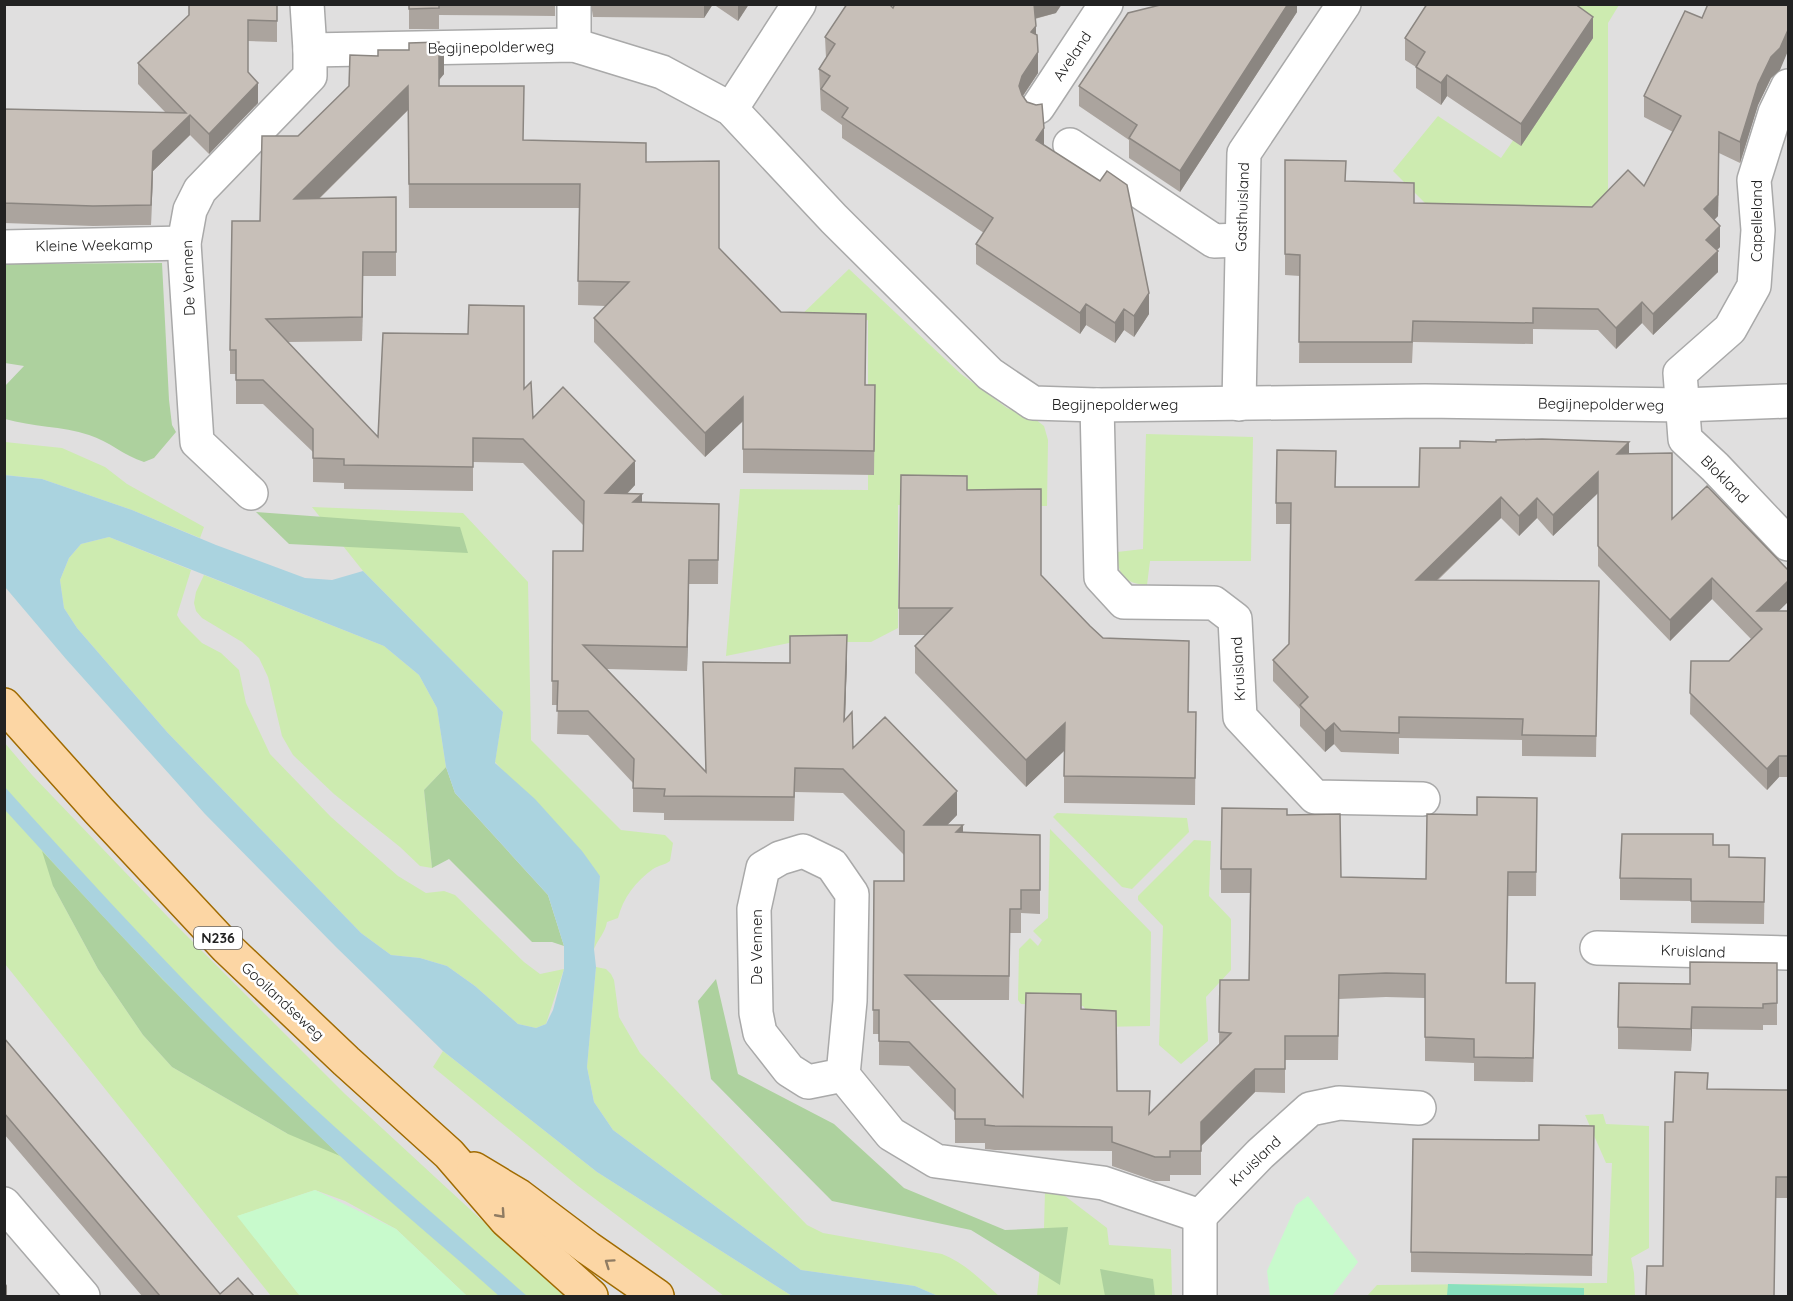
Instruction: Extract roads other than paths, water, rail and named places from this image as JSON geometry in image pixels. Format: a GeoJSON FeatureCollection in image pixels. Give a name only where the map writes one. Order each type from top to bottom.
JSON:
{"type":"FeatureCollection","features":[{"type":"Feature","properties":{"kind":"main road","name":"Gooilandseweg"},"geometry":{"type":"LineString","coordinates":[[4,705],[226,947],[346,1061],[449,1154],[506,1220],[591,1296]]}},
{"type":"Feature","properties":{"kind":"main road","name":"Gooilandseweg"},"geometry":{"type":"LineString","coordinates":[[449,1154],[519,1196],[657,1296]]}},
{"type":"Feature","properties":{"kind":"street"},"geometry":{"type":"LineString","coordinates":[[307,4],[310,50]]}},
{"type":"Feature","properties":{"kind":"street","name":"Begijnepolderweg"},"geometry":{"type":"LineString","coordinates":[[574,4],[574,45]]}},
{"type":"Feature","properties":{"kind":"street"},"geometry":{"type":"LineString","coordinates":[[731,109],[799,4]]}},
{"type":"Feature","properties":{"kind":"street","name":"Aveland"},"geometry":{"type":"LineString","coordinates":[[1038,107],[1106,4]]}},
{"type":"Feature","properties":{"kind":"street","name":"Gasthuisland"},"geometry":{"type":"LineString","coordinates":[[1239,404],[1244,153],[1344,4]]}},
{"type":"Feature","properties":{"kind":"street","name":"Begijnepolderweg"},"geometry":{"type":"LineString","coordinates":[[310,50],[574,45],[662,72],[731,109],[834,219],[990,374],[1034,403],[1097,405],[1425,402],[1682,405],[1788,401]]}},
{"type":"Feature","properties":{"kind":"street","name":"De Vennen"},"geometry":{"type":"LineString","coordinates":[[251,493],[197,442],[184,243],[190,210],[200,190],[310,76],[310,50]]}},
{"type":"Feature","properties":{"kind":"street","name":"Capelleland"},"geometry":{"type":"LineString","coordinates":[[1682,405],[1680,373],[1730,329],[1754,286],[1758,230],[1754,180],[1775,113],[1788,86]]}},
{"type":"Feature","properties":{"kind":"street"},"geometry":{"type":"LineString","coordinates":[[1070,146],[1214,241],[1241,240]]}},
{"type":"Feature","properties":{"kind":"street","name":"Kleine Weekamp"},"geometry":{"type":"LineString","coordinates":[[4,247],[184,243]]}},
{"type":"Feature","properties":{"kind":"street","name":"Kruisland"},"geometry":{"type":"LineString","coordinates":[[1097,405],[1101,577],[1124,602],[1214,603],[1235,619],[1240,717],[1315,797],[1423,799]]}},
{"type":"Feature","properties":{"kind":"street","name":"Blokland"},"geometry":{"type":"LineString","coordinates":[[1682,405],[1685,439],[1715,467],[1788,544]]}},
{"type":"Feature","properties":{"kind":"street","name":"De Vennen"},"geometry":{"type":"LineString","coordinates":[[802,851],[832,865],[852,894],[850,1001],[843,1075],[808,1082],[789,1070],[760,1033],[758,1023],[754,909],[763,868],[780,858],[802,851]]}},
{"type":"Feature","properties":{"kind":"street","name":"Kruisland"},"geometry":{"type":"LineString","coordinates":[[1597,948],[1788,953]]}},
{"type":"Feature","properties":{"kind":"street"},"geometry":{"type":"LineString","coordinates":[[843,1075],[891,1134],[936,1161],[1103,1183],[1200,1216],[1200,1296]]}},
{"type":"Feature","properties":{"kind":"street","name":"Kruisland"},"geometry":{"type":"LineString","coordinates":[[1200,1216],[1260,1154],[1310,1109],[1339,1103],[1419,1108]]}},
{"type":"Feature","properties":{"kind":"street"},"geometry":{"type":"LineString","coordinates":[[4,1204],[83,1296]]}},
{"type":"Feature","properties":{"kind":"water"},"geometry":{"type":"Polygon","coordinates":[[[4,475],[42,479],[132,510],[216,545],[305,578],[332,580],[363,571],[503,712],[495,763],[535,799],[582,851],[600,876],[594,949],[596,967],[587,1067],[594,1102],[613,1130],[801,1270],[915,1286],[938,1296],[792,1296],[597,1172],[443,1051],[336,947],[205,814],[66,659],[5,587],[4,475]],[[109,537],[81,544],[69,558],[60,580],[64,608],[77,628],[167,732],[361,933],[391,955],[420,958],[447,966],[475,986],[518,1024],[536,1028],[546,1024],[553,1010],[564,969],[564,946],[548,895],[455,793],[446,767],[437,708],[419,675],[384,646],[109,537]]]}},
{"type":"Feature","properties":{"kind":"water"},"geometry":{"type":"Polygon","coordinates":[[[4,786],[141,935],[247,1044],[343,1134],[527,1296],[499,1296],[359,1173],[296,1113],[169,986],[5,810],[4,786]]]}}]}
